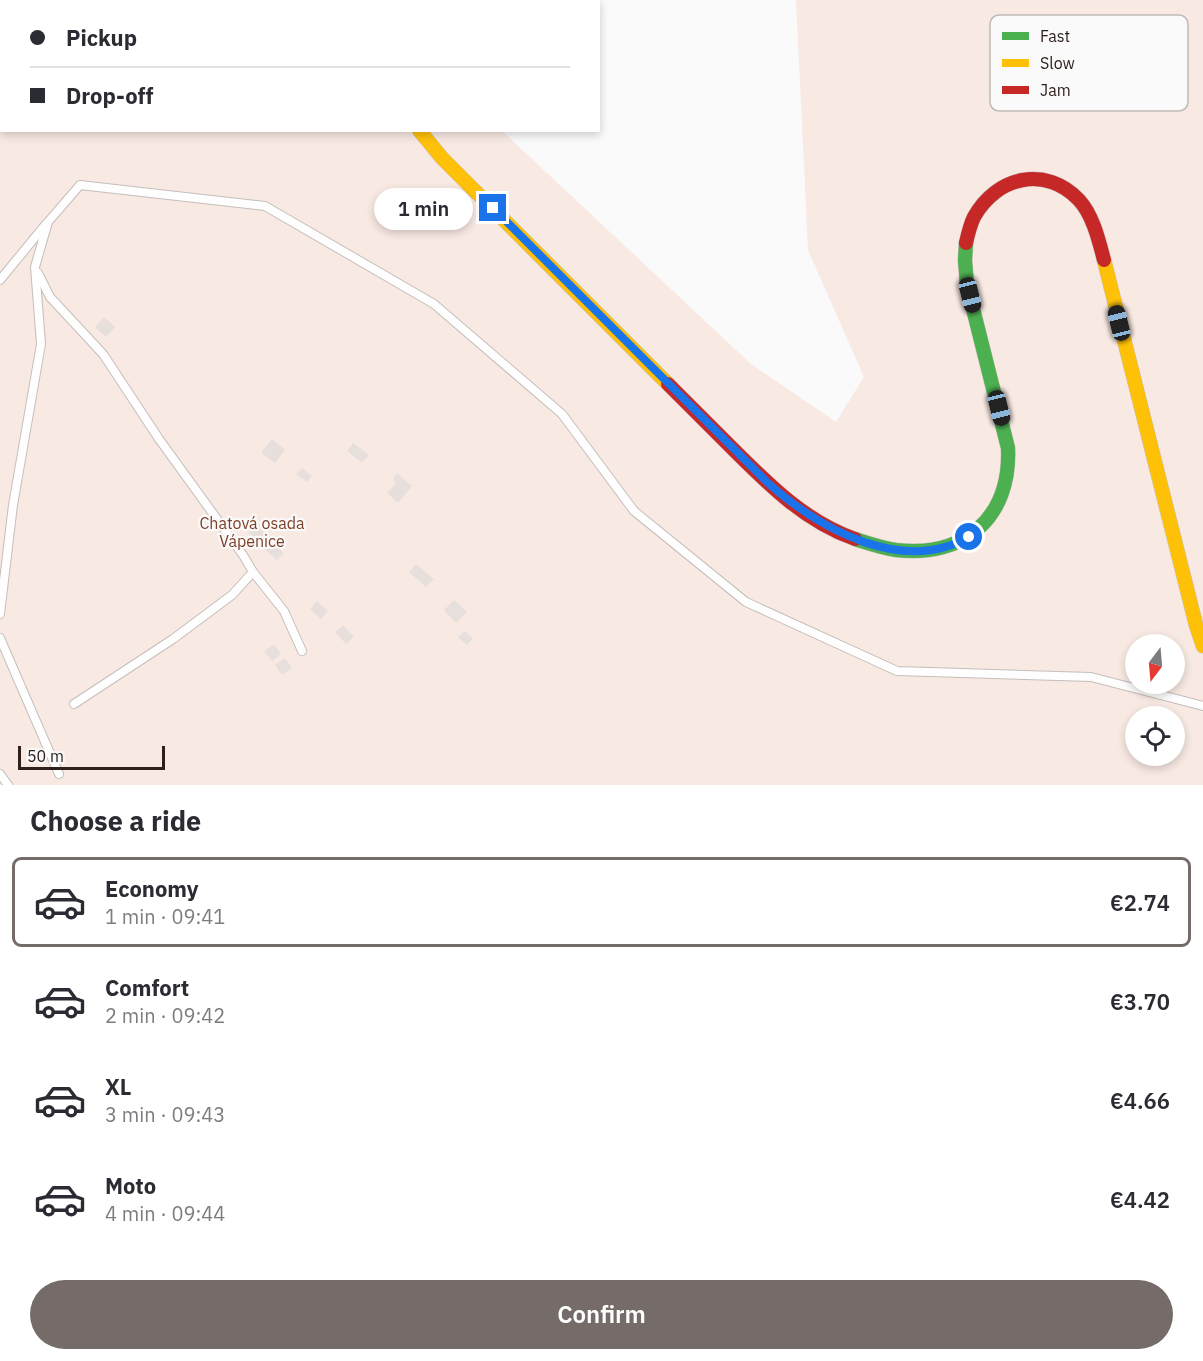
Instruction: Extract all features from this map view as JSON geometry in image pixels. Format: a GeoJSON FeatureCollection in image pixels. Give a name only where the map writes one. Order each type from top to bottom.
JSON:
{"type":"FeatureCollection","features":[{"type":"Feature","properties":{"kind":"main road"},"geometry":{"type":"LineString","coordinates":[[420,132],[442,158],[769,484],[795,507],[836,530],[869,544],[898,550],[931,550],[960,542],[983,526],[999,502],[1008,472],[1008,448],[967,285],[965,262],[967,242],[972,222],[978,211],[1005,185],[1032,178],[1051,180],[1061,184],[1080,200],[1087,211],[1102,253],[1203,646]]}},
{"type":"Feature","properties":{"kind":"lane"},"geometry":{"type":"LineString","coordinates":[[0,280],[80,185],[265,206],[434,304],[562,414],[634,511],[746,602],[897,671],[1091,677],[1203,706]]}},
{"type":"Feature","properties":{"kind":"lane"},"geometry":{"type":"LineString","coordinates":[[0,614],[13,505],[41,344],[35,267],[48,222]]}},
{"type":"Feature","properties":{"kind":"lane"},"geometry":{"type":"LineString","coordinates":[[35,267],[50,297],[103,354],[159,439],[253,572],[284,611],[302,651]]}},
{"type":"Feature","properties":{"kind":"lane"},"geometry":{"type":"LineString","coordinates":[[74,704],[155,651],[232,595],[253,572]]}},
{"type":"Feature","properties":{"kind":"lane"},"geometry":{"type":"LineString","coordinates":[[0,638],[59,774]]}},
{"type":"Feature","properties":{"kind":"lane"},"geometry":{"type":"LineString","coordinates":[[0,774],[9,785]]}},
{"type":"Feature","properties":{"kind":"green space","name":"Chatová osada Vápenice"},"geometry":{"type":"Polygon","coordinates":[[[796,0],[1203,0],[1203,785],[0,785],[0,132],[503,132],[751,364],[836,422],[864,377],[808,250],[796,0]]]}},
{"type":"Feature","properties":{"kind":"building"},"geometry":{"type":"Polygon","coordinates":[[[104,317],[115,327],[106,337],[95,327],[104,317]]]}},
{"type":"Feature","properties":{"kind":"building"},"geometry":{"type":"Polygon","coordinates":[[[272,439],[285,450],[275,463],[261,453],[272,439]]]}},
{"type":"Feature","properties":{"kind":"building"},"geometry":{"type":"Polygon","coordinates":[[[353,443],[369,455],[362,463],[347,451],[353,443]]]}},
{"type":"Feature","properties":{"kind":"building"},"geometry":{"type":"Polygon","coordinates":[[[302,468],[312,476],[307,482],[296,474],[302,468]]]}},
{"type":"Feature","properties":{"kind":"building"},"geometry":{"type":"Polygon","coordinates":[[[397,473],[412,486],[398,503],[387,493],[396,483],[393,479],[397,473]]]}},
{"type":"Feature","properties":{"kind":"building"},"geometry":{"type":"Polygon","coordinates":[[[256,525],[267,536],[260,544],[248,532],[256,525]]]}},
{"type":"Feature","properties":{"kind":"building"},"geometry":{"type":"Polygon","coordinates":[[[271,540],[284,553],[277,560],[263,548],[271,540]]]}},
{"type":"Feature","properties":{"kind":"building"},"geometry":{"type":"Polygon","coordinates":[[[416,564],[434,579],[426,587],[409,572],[416,564]]]}},
{"type":"Feature","properties":{"kind":"building"},"geometry":{"type":"Polygon","coordinates":[[[454,600],[467,612],[456,623],[444,610],[454,600]]]}},
{"type":"Feature","properties":{"kind":"building"},"geometry":{"type":"Polygon","coordinates":[[[317,601],[328,611],[321,619],[310,609],[317,601]]]}},
{"type":"Feature","properties":{"kind":"building"},"geometry":{"type":"Polygon","coordinates":[[[343,625],[354,637],[346,644],[335,632],[343,625]]]}},
{"type":"Feature","properties":{"kind":"building"},"geometry":{"type":"Polygon","coordinates":[[[465,631],[473,639],[467,645],[458,637],[465,631]]]}},
{"type":"Feature","properties":{"kind":"building"},"geometry":{"type":"Polygon","coordinates":[[[274,644],[281,654],[272,661],[264,651],[274,644]]]}},
{"type":"Feature","properties":{"kind":"building"},"geometry":{"type":"Polygon","coordinates":[[[285,658],[292,668],[282,675],[275,665],[285,658]]]}},
{"type":"Feature","properties":{"kind":"traffic: fast"},"geometry":{"type":"LineString","coordinates":[[855,539],[896,550],[920,551],[943,547],[962,540],[979,528],[992,513],[1001,495],[1007,473],[1008,448],[967,285],[966,243]]}},
{"type":"Feature","properties":{"kind":"traffic: slow"},"geometry":{"type":"LineString","coordinates":[[421,132],[442,158],[668,384]]}},
{"type":"Feature","properties":{"kind":"traffic: slow"},"geometry":{"type":"LineString","coordinates":[[1104,260],[1203,646]]}},
{"type":"Feature","properties":{"kind":"traffic: jam"},"geometry":{"type":"LineString","coordinates":[[966,243],[974,217],[995,192],[1009,184],[1037,179],[1052,182],[1066,189],[1084,206],[1098,237],[1104,260]]}},
{"type":"Feature","properties":{"kind":"traffic: jam"},"geometry":{"type":"LineString","coordinates":[[668,384],[789,501],[820,523],[855,539]]}},
{"type":"Feature","properties":{"kind":"route"},"geometry":{"type":"LineString","coordinates":[[493,208],[769,484],[795,507],[825,525],[854,538],[869,544],[898,550],[931,550],[952,545],[969,537]]}}]}
